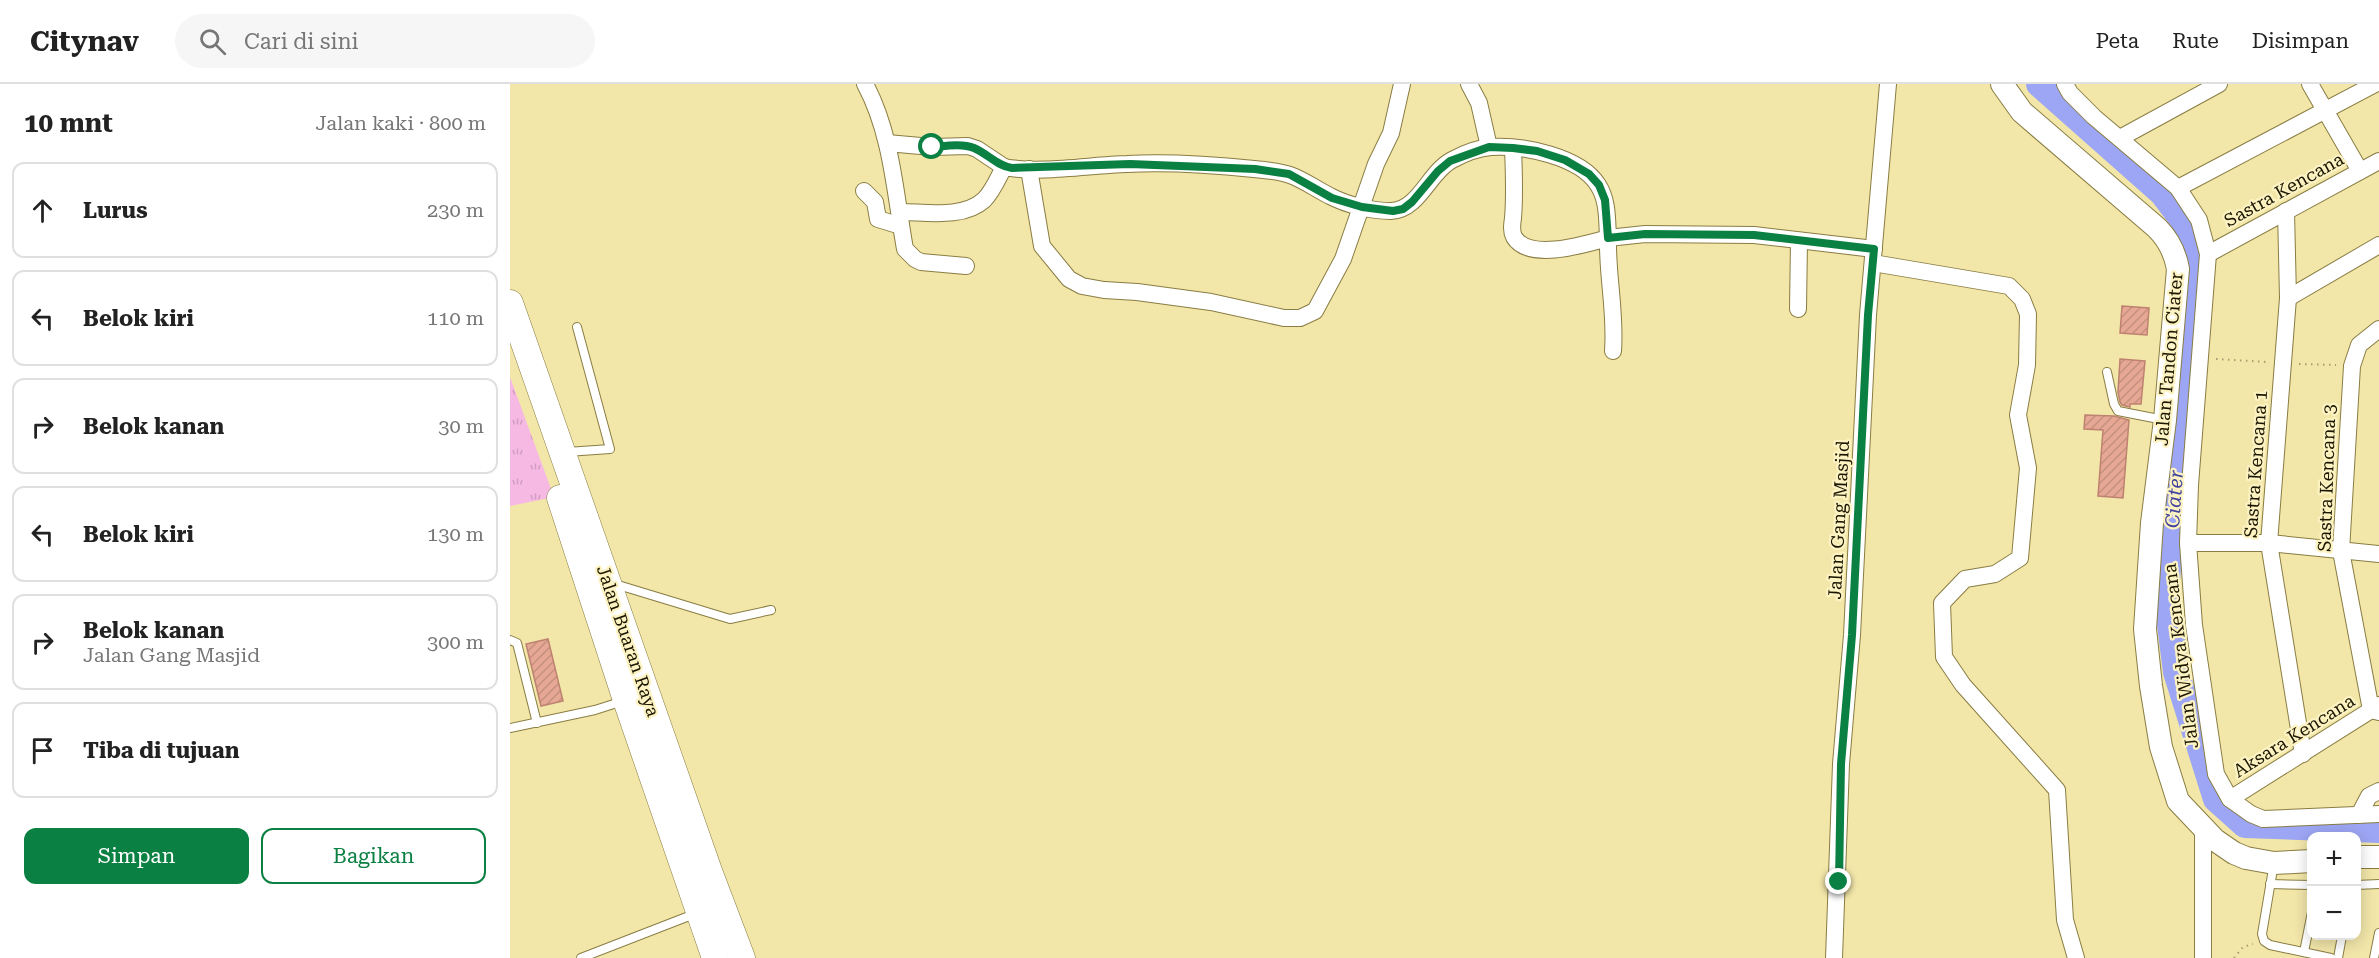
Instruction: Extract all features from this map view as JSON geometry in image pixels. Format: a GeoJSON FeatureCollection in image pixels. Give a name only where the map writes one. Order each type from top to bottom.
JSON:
{"type":"FeatureCollection","features":[{"type":"Feature","properties":{"kind":"main road","name":"Jalan Buaran Raya"},"geometry":{"type":"LineString","coordinates":[[512,317],[556,451],[626,700],[715,958]]}},
{"type":"Feature","properties":{"kind":"main road","name":"Jalan Buaran Raya"},"geometry":{"type":"LineString","coordinates":[[514,362],[556,451],[610,588],[742,958]]}},
{"type":"Feature","properties":{"kind":"street"},"geometry":{"type":"LineString","coordinates":[[865,84],[887,143],[906,249],[915,260],[966,266]]}},
{"type":"Feature","properties":{"kind":"street"},"geometry":{"type":"LineString","coordinates":[[1029,169],[1042,246],[1069,279],[1082,286],[1104,290],[1211,302],[1284,318],[1300,318],[1315,311],[1343,259],[1376,164],[1391,133],[1402,84]]}},
{"type":"Feature","properties":{"kind":"street"},"geometry":{"type":"LineString","coordinates":[[1469,84],[1479,104],[1489,147]]}},
{"type":"Feature","properties":{"kind":"street","name":"Jalan Gang Masjid"},"geometry":{"type":"LineString","coordinates":[[1834,958],[1841,764],[1852,635],[1868,315],[1888,84]]}},
{"type":"Feature","properties":{"kind":"street","name":"Jalan Tandon Ciater"},"geometry":{"type":"LineString","coordinates":[[2002,84],[2022,112],[2157,228],[2172,247],[2178,269],[2152,523],[2145,628],[2158,727],[2168,774],[2178,801],[2203,830],[2234,853],[2272,873],[2307,862]]}},
{"type":"Feature","properties":{"kind":"street","name":"Jalan Widya Kencana"},"geometry":{"type":"LineString","coordinates":[[2065,84],[2070,93],[2094,117],[2178,188],[2199,220],[2208,254],[2190,485],[2188,543],[2194,625],[2216,774],[2230,799],[2251,814],[2263,819],[2379,814]]}},
{"type":"Feature","properties":{"kind":"street"},"geometry":{"type":"LineString","coordinates":[[2120,138],[2219,84]]}},
{"type":"Feature","properties":{"kind":"street"},"geometry":{"type":"LineString","coordinates":[[2310,84],[2361,171]]}},
{"type":"Feature","properties":{"kind":"street"},"geometry":{"type":"LineString","coordinates":[[2178,188],[2374,84]]}},
{"type":"Feature","properties":{"kind":"street"},"geometry":{"type":"LineString","coordinates":[[887,143],[932,147],[968,146],[977,149],[1004,167],[1029,169],[1130,164],[1255,169],[1289,174],[1332,198],[1379,210],[1403,209],[1450,161],[1489,147],[1537,151],[1565,160],[1589,174],[1599,185],[1605,200],[1608,238],[1607,267],[1614,312],[1613,351]]}},
{"type":"Feature","properties":{"kind":"street"},"geometry":{"type":"LineString","coordinates":[[1513,148],[1515,202],[1512,230],[1515,238],[1524,245],[1553,250],[1608,238],[1645,234],[1754,235],[1799,241],[2009,286],[2022,299],[2028,314],[2027,365],[2018,415],[2028,468],[2020,558],[1995,574],[1965,579],[1942,603],[1944,657],[1963,685],[2057,790],[2065,921],[2076,958]]}},
{"type":"Feature","properties":{"kind":"street","name":"Sastra Kencana"},"geometry":{"type":"LineString","coordinates":[[2208,254],[2379,161]]}},
{"type":"Feature","properties":{"kind":"street"},"geometry":{"type":"LineString","coordinates":[[864,191],[875,202],[878,219],[901,219],[962,212],[984,199],[1004,167]]}},
{"type":"Feature","properties":{"kind":"street","name":"Sastra Kencana 1"},"geometry":{"type":"LineString","coordinates":[[2286,211],[2288,298],[2269,543],[2303,754]]}},
{"type":"Feature","properties":{"kind":"street"},"geometry":{"type":"LineString","coordinates":[[1798,309],[1799,241]]}},
{"type":"Feature","properties":{"kind":"street"},"geometry":{"type":"LineString","coordinates":[[2288,298],[2379,245]]}},
{"type":"Feature","properties":{"kind":"street","name":"Sastra Kencana 3"},"geometry":{"type":"LineString","coordinates":[[2376,709],[2341,550],[2352,366],[2359,345],[2379,329]]}},
{"type":"Feature","properties":{"kind":"street"},"geometry":{"type":"LineString","coordinates":[[2188,543],[2269,543],[2379,554]]}},
{"type":"Feature","properties":{"kind":"street","name":"Aksara Kencana"},"geometry":{"type":"LineString","coordinates":[[2230,799],[2376,709]]}},
{"type":"Feature","properties":{"kind":"street"},"geometry":{"type":"LineString","coordinates":[[2359,815],[2369,796],[2379,791]]}},
{"type":"Feature","properties":{"kind":"street"},"geometry":{"type":"LineString","coordinates":[[2203,830],[2204,958]]}},
{"type":"Feature","properties":{"kind":"street"},"geometry":{"type":"LineString","coordinates":[[2361,857],[2379,857]]}},
{"type":"Feature","properties":{"kind":"lane"},"geometry":{"type":"LineString","coordinates":[[556,451],[610,449],[578,327]]}},
{"type":"Feature","properties":{"kind":"lane"},"geometry":{"type":"LineString","coordinates":[[2107,372],[2114,404],[2118,411],[2164,420]]}},
{"type":"Feature","properties":{"kind":"lane"},"geometry":{"type":"LineString","coordinates":[[610,588],[618,585],[730,619],[771,610]]}},
{"type":"Feature","properties":{"kind":"lane"},"geometry":{"type":"LineString","coordinates":[[510,639],[517,643],[537,723]]}},
{"type":"Feature","properties":{"kind":"lane"},"geometry":{"type":"LineString","coordinates":[[510,728],[595,710],[626,700]]}},
{"type":"Feature","properties":{"kind":"lane"},"geometry":{"type":"LineString","coordinates":[[2307,884],[2272,873],[2262,934],[2264,940],[2270,945],[2331,958]]}},
{"type":"Feature","properties":{"kind":"lane"},"geometry":{"type":"LineString","coordinates":[[2361,885],[2379,884]]}},
{"type":"Feature","properties":{"kind":"lane"},"geometry":{"type":"LineString","coordinates":[[581,958],[700,912]]}},
{"type":"Feature","properties":{"kind":"lane"},"geometry":{"type":"LineString","coordinates":[[2374,958],[2379,933]]}},
{"type":"Feature","properties":{"kind":"lane"},"geometry":{"type":"LineString","coordinates":[[2304,952],[2307,937]]}},
{"type":"Feature","properties":{"kind":"lane"},"geometry":{"type":"LineString","coordinates":[[2338,958],[2341,940]]}},
{"type":"Feature","properties":{"kind":"path"},"geometry":{"type":"LineString","coordinates":[[2234,958],[2243,947],[2264,940]]}},
{"type":"Feature","properties":{"kind":"green space"},"geometry":{"type":"Polygon","coordinates":[[[510,377],[554,497],[510,506],[510,377]]]}},
{"type":"Feature","properties":{"kind":"building"},"geometry":{"type":"Polygon","coordinates":[[[2122,306],[2149,308],[2147,335],[2120,333],[2122,306]]]}},
{"type":"Feature","properties":{"kind":"building"},"geometry":{"type":"Polygon","coordinates":[[[2120,359],[2145,361],[2141,404],[2130,404],[2130,407],[2120,402],[2118,392],[2120,359]]]}},
{"type":"Feature","properties":{"kind":"building"},"geometry":{"type":"Polygon","coordinates":[[[2085,415],[2114,416],[2129,420],[2123,498],[2098,496],[2103,430],[2084,429],[2085,415]]]}},
{"type":"Feature","properties":{"kind":"building"},"geometry":{"type":"Polygon","coordinates":[[[548,639],[563,701],[541,706],[526,644],[548,639]]]}},
{"type":"Feature","properties":{"kind":"waterway","name":"Ciater"},"geometry":{"type":"LineString","coordinates":[[2039,84],[2162,193],[2184,222],[2192,259],[2166,593],[2176,672],[2216,799],[2245,825],[2379,830]]}},
{"type":"Feature","properties":{"kind":"route"},"geometry":{"type":"LineString","coordinates":[[932,147],[968,146],[977,149],[1004,167],[1012,168],[1130,164],[1255,169],[1289,174],[1332,198],[1362,207],[1393,211],[1403,209],[1412,202],[1438,171],[1450,161],[1489,147],[1513,148],[1537,151],[1565,160],[1589,174],[1599,185],[1605,200],[1608,238],[1645,234],[1754,235],[1874,249],[1868,315],[1852,635],[1841,764],[1839,882]]}}]}
